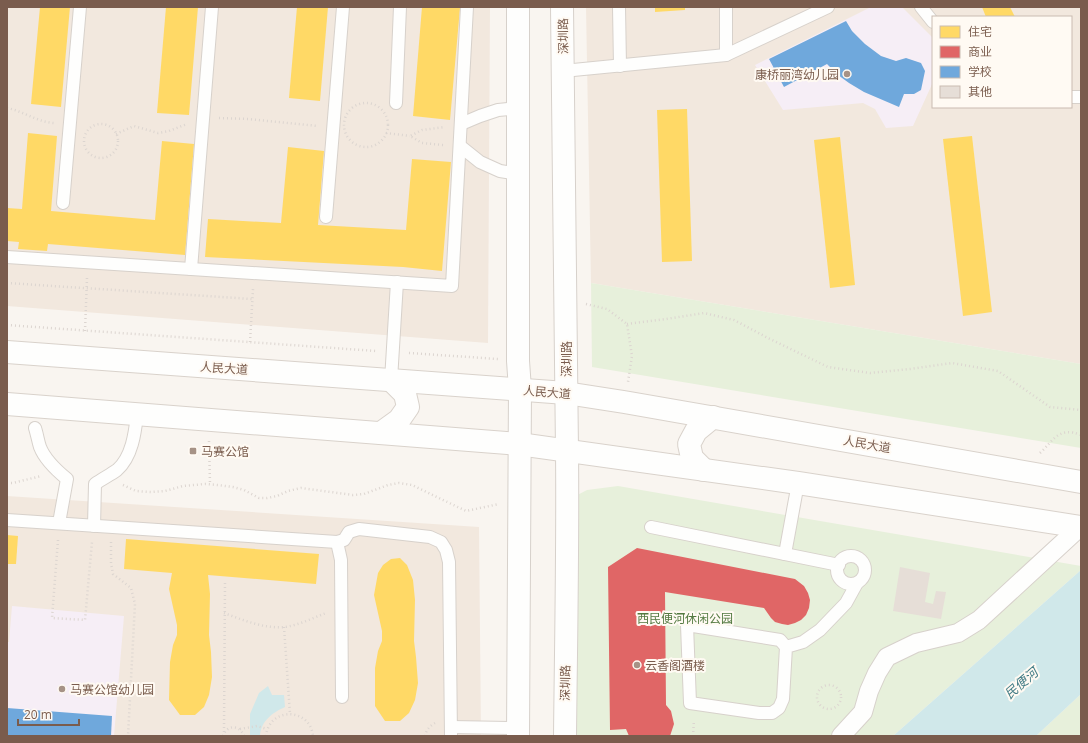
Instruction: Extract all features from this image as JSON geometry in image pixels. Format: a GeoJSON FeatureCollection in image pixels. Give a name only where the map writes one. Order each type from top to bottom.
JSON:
{"type":"FeatureCollection","features":[{"type":"Feature","properties":{"kind":"main road"},"geometry":{"type":"LineString","coordinates":[[518,7],[518,361],[520,389],[518,732]]}},
{"type":"Feature","properties":{"kind":"main road","name":"深圳路"},"geometry":{"type":"LineString","coordinates":[[562,7],[567,450],[565,736]]}},
{"type":"Feature","properties":{"kind":"main road","name":"人民大道"},"geometry":{"type":"LineString","coordinates":[[7,352],[566,393],[713,417],[1081,482]]}},
{"type":"Feature","properties":{"kind":"main road"},"geometry":{"type":"LineString","coordinates":[[381,433],[399,420],[408,407],[405,394],[391,380]]}},
{"type":"Feature","properties":{"kind":"main road"},"geometry":{"type":"LineString","coordinates":[[7,404],[136,424],[381,433],[520,444],[798,483],[1081,527]]}},
{"type":"Feature","properties":{"kind":"main road"},"geometry":{"type":"LineString","coordinates":[[704,470],[692,458],[689,444],[696,431],[713,417]]}},
{"type":"Feature","properties":{"kind":"street"},"geometry":{"type":"LineString","coordinates":[[841,736],[863,712],[869,691],[877,673],[887,658],[916,643],[958,633],[979,620],[1081,527]]}},
{"type":"Feature","properties":{"kind":"lane"},"geometry":{"type":"LineString","coordinates":[[63,203],[80,7]]}},
{"type":"Feature","properties":{"kind":"lane"},"geometry":{"type":"LineString","coordinates":[[191,269],[212,7]]}},
{"type":"Feature","properties":{"kind":"lane"},"geometry":{"type":"LineString","coordinates":[[326,217],[338,129],[343,7]]}},
{"type":"Feature","properties":{"kind":"lane"},"geometry":{"type":"LineString","coordinates":[[396,103],[400,7]]}},
{"type":"Feature","properties":{"kind":"lane"},"geometry":{"type":"LineString","coordinates":[[7,257],[452,286],[467,7]]}},
{"type":"Feature","properties":{"kind":"lane"},"geometry":{"type":"LineString","coordinates":[[619,7],[620,66]]}},
{"type":"Feature","properties":{"kind":"lane"},"geometry":{"type":"LineString","coordinates":[[726,7],[726,55]]}},
{"type":"Feature","properties":{"kind":"lane"},"geometry":{"type":"LineString","coordinates":[[563,71],[726,55],[828,7]]}},
{"type":"Feature","properties":{"kind":"lane"},"geometry":{"type":"LineString","coordinates":[[921,7],[932,21]]}},
{"type":"Feature","properties":{"kind":"lane"},"geometry":{"type":"LineString","coordinates":[[461,124],[498,110],[519,108]]}},
{"type":"Feature","properties":{"kind":"lane"},"geometry":{"type":"LineString","coordinates":[[460,146],[480,162],[500,171],[518,174]]}},
{"type":"Feature","properties":{"kind":"lane"},"geometry":{"type":"LineString","coordinates":[[391,380],[397,282]]}},
{"type":"Feature","properties":{"kind":"lane"},"geometry":{"type":"LineString","coordinates":[[94,526],[96,484],[117,469],[128,455],[136,424]]}},
{"type":"Feature","properties":{"kind":"lane"},"geometry":{"type":"LineString","coordinates":[[35,428],[40,447],[46,458],[56,470],[67,479],[59,523]]}},
{"type":"Feature","properties":{"kind":"lane"},"geometry":{"type":"LineString","coordinates":[[785,554],[798,483]]}},
{"type":"Feature","properties":{"kind":"lane"},"geometry":{"type":"LineString","coordinates":[[7,520],[337,542],[344,540],[349,532],[359,529],[430,537],[441,542],[446,550],[449,562],[451,732],[518,732]]}},
{"type":"Feature","properties":{"kind":"lane"},"geometry":{"type":"LineString","coordinates":[[651,527],[838,565]]}},
{"type":"Feature","properties":{"kind":"lane"},"geometry":{"type":"LineString","coordinates":[[337,542],[341,560],[342,697]]}},
{"type":"Feature","properties":{"kind":"lane"},"geometry":{"type":"LineString","coordinates":[[786,647],[802,642],[820,630],[846,603],[857,583],[863,577],[865,573],[864,564],[861,561],[857,558],[844,558],[838,565],[837,570],[840,578],[847,584],[857,583]]}},
{"type":"Feature","properties":{"kind":"lane"},"geometry":{"type":"LineString","coordinates":[[687,625],[780,640],[786,647],[784,699],[779,708],[772,713],[760,713],[690,703],[687,625]]}},
{"type":"Feature","properties":{"kind":"path"},"geometry":{"type":"LineString","coordinates":[[116,134],[134,126],[158,133],[203,120],[221,118],[248,119],[338,129],[357,146],[371,147],[378,144],[383,139],[388,126],[387,118],[384,111],[378,106],[364,102],[356,104],[350,109],[338,129]]}},
{"type":"Feature","properties":{"kind":"path"},"geometry":{"type":"LineString","coordinates":[[7,108],[47,122],[70,124]]}},
{"type":"Feature","properties":{"kind":"path"},"geometry":{"type":"LineString","coordinates":[[102,124],[107,126],[116,134],[118,143],[116,148],[113,153],[103,158],[97,158],[92,155],[85,146],[84,140],[88,131],[96,125],[102,124]]}},
{"type":"Feature","properties":{"kind":"path"},"geometry":{"type":"LineString","coordinates":[[410,136],[422,130],[461,124]]}},
{"type":"Feature","properties":{"kind":"path"},"geometry":{"type":"LineString","coordinates":[[386,133],[410,136],[422,143],[460,146]]}},
{"type":"Feature","properties":{"kind":"path"},"geometry":{"type":"LineString","coordinates":[[85,331],[88,262]]}},
{"type":"Feature","properties":{"kind":"path"},"geometry":{"type":"LineString","coordinates":[[250,342],[253,273]]}},
{"type":"Feature","properties":{"kind":"path"},"geometry":{"type":"LineString","coordinates":[[7,283],[252,299]]}},
{"type":"Feature","properties":{"kind":"path"},"geometry":{"type":"LineString","coordinates":[[566,299],[607,309],[627,324],[704,313],[734,320],[828,367],[870,373],[952,363],[998,371],[1050,407],[1081,410]]}},
{"type":"Feature","properties":{"kind":"path"},"geometry":{"type":"LineString","coordinates":[[624,402],[632,356],[627,324]]}},
{"type":"Feature","properties":{"kind":"path"},"geometry":{"type":"LineString","coordinates":[[7,326],[518,361]]}},
{"type":"Feature","properties":{"kind":"path"},"geometry":{"type":"LineString","coordinates":[[1021,471],[1058,435],[1067,432],[1081,435]]}},
{"type":"Feature","properties":{"kind":"path"},"geometry":{"type":"LineString","coordinates":[[209,439],[210,484]]}},
{"type":"Feature","properties":{"kind":"path"},"geometry":{"type":"LineString","coordinates":[[7,483],[60,473]]}},
{"type":"Feature","properties":{"kind":"path"},"geometry":{"type":"LineString","coordinates":[[104,477],[136,490],[151,492],[165,491],[183,486],[210,484],[244,490],[259,498],[277,496],[288,491],[301,488],[353,495],[364,494],[388,485],[399,483],[412,485],[466,511],[519,499]]}},
{"type":"Feature","properties":{"kind":"path"},"geometry":{"type":"LineString","coordinates":[[59,523],[52,618],[86,620],[94,526]]}},
{"type":"Feature","properties":{"kind":"path"},"geometry":{"type":"LineString","coordinates":[[112,527],[111,563],[113,574],[131,588],[135,604],[128,736]]}},
{"type":"Feature","properties":{"kind":"path"},"geometry":{"type":"LineString","coordinates":[[223,736],[225,584]]}},
{"type":"Feature","properties":{"kind":"path"},"geometry":{"type":"LineString","coordinates":[[224,613],[266,626],[284,627],[342,607]]}},
{"type":"Feature","properties":{"kind":"path"},"geometry":{"type":"LineString","coordinates":[[284,627],[290,714]]}},
{"type":"Feature","properties":{"kind":"path"},"geometry":{"type":"LineString","coordinates":[[830,685],[834,686],[840,692],[841,700],[839,704],[833,708],[830,709],[822,707],[818,701],[818,693],[823,687],[830,685]]}},
{"type":"Feature","properties":{"kind":"path"},"geometry":{"type":"LineString","coordinates":[[266,736],[267,729],[274,720],[284,714],[296,714],[306,720],[312,730],[313,736]]}},
{"type":"Feature","properties":{"kind":"path"},"geometry":{"type":"LineString","coordinates":[[224,732],[228,728],[234,727],[240,729],[257,726],[267,729]]}},
{"type":"Feature","properties":{"kind":"path"},"geometry":{"type":"LineString","coordinates":[[240,729],[244,736]]}},
{"type":"Feature","properties":{"kind":"shaded area"},"geometry":{"type":"Polygon","coordinates":[[[7,7],[490,7],[488,343],[7,306],[7,7]]]}},
{"type":"Feature","properties":{"kind":"shaded area"},"geometry":{"type":"Polygon","coordinates":[[[586,7],[1081,7],[1081,364],[591,283],[586,7]]]}},
{"type":"Feature","properties":{"kind":"shaded area","name":"康桥丽湾幼儿园"},"geometry":{"type":"Polygon","coordinates":[[[871,7],[902,7],[932,37],[932,84],[913,126],[886,128],[875,109],[863,103],[783,110],[755,65],[871,7]]]}},
{"type":"Feature","properties":{"kind":"shaded area"},"geometry":{"type":"Polygon","coordinates":[[[7,496],[479,527],[481,736],[7,736],[7,496]]]}},
{"type":"Feature","properties":{"kind":"shaded area","name":"马赛公馆幼儿园"},"geometry":{"type":"Polygon","coordinates":[[[12,606],[124,616],[114,736],[7,736],[7,642],[9,642],[12,606]]]}},
{"type":"Feature","properties":{"kind":"green space"},"geometry":{"type":"Polygon","coordinates":[[[591,283],[1081,364],[1081,448],[592,367],[591,283]]]}},
{"type":"Feature","properties":{"kind":"green space","name":"西民便河休闲公园"},"geometry":{"type":"Polygon","coordinates":[[[618,486],[1081,566],[1081,570],[893,736],[568,736],[566,501],[587,490],[618,486]]]}},
{"type":"Feature","properties":{"kind":"green space"},"geometry":{"type":"Polygon","coordinates":[[[1081,694],[1081,736],[1036,736],[1081,694]]]}},
{"type":"Feature","properties":{"kind":"water","name":"民便河"},"geometry":{"type":"Polygon","coordinates":[[[1081,570],[1081,694],[1036,736],[893,736],[1081,570]]]}},
{"type":"Feature","properties":{"kind":"water"},"geometry":{"type":"Polygon","coordinates":[[[268,686],[272,695],[284,695],[285,707],[268,718],[262,726],[260,736],[250,736],[250,714],[259,693],[268,686]]]}},
{"type":"Feature","properties":{"kind":"building: 住宅"},"geometry":{"type":"Polygon","coordinates":[[[40,7],[70,7],[61,107],[31,104],[40,7]]]}},
{"type":"Feature","properties":{"kind":"building: 住宅"},"geometry":{"type":"Polygon","coordinates":[[[166,7],[198,7],[189,115],[157,113],[166,7]]]}},
{"type":"Feature","properties":{"kind":"building: 住宅"},"geometry":{"type":"Polygon","coordinates":[[[297,7],[328,7],[320,101],[289,98],[297,7]]]}},
{"type":"Feature","properties":{"kind":"building: 住宅"},"geometry":{"type":"Polygon","coordinates":[[[422,7],[460,8],[450,120],[413,116],[422,7]]]}},
{"type":"Feature","properties":{"kind":"building: 住宅"},"geometry":{"type":"Polygon","coordinates":[[[655,7],[685,7],[685,10],[655,12],[655,7]]]}},
{"type":"Feature","properties":{"kind":"building: 住宅"},"geometry":{"type":"Polygon","coordinates":[[[982,7],[1010,7],[1014,16],[986,16],[982,7]]]}},
{"type":"Feature","properties":{"kind":"building: 住宅"},"geometry":{"type":"Polygon","coordinates":[[[687,109],[692,261],[662,262],[657,110],[687,109]]]}},
{"type":"Feature","properties":{"kind":"building: 住宅"},"geometry":{"type":"Polygon","coordinates":[[[28,133],[57,136],[51,211],[155,220],[162,141],[194,144],[185,255],[48,244],[47,251],[18,249],[19,242],[7,241],[7,208],[22,209],[28,133]]]}},
{"type":"Feature","properties":{"kind":"building: 住宅"},"geometry":{"type":"Polygon","coordinates":[[[972,136],[992,312],[963,316],[943,139],[972,136]]]}},
{"type":"Feature","properties":{"kind":"building: 住宅"},"geometry":{"type":"Polygon","coordinates":[[[840,137],[855,285],[830,288],[814,140],[840,137]]]}},
{"type":"Feature","properties":{"kind":"building: 住宅"},"geometry":{"type":"Polygon","coordinates":[[[288,147],[324,151],[318,225],[406,230],[412,159],[451,162],[442,271],[403,267],[205,257],[208,219],[281,223],[288,147]]]}},
{"type":"Feature","properties":{"kind":"building: 住宅"},"geometry":{"type":"Polygon","coordinates":[[[7,535],[18,536],[16,564],[7,564],[7,535]]]}},
{"type":"Feature","properties":{"kind":"building: 住宅"},"geometry":{"type":"Polygon","coordinates":[[[126,539],[319,554],[316,584],[208,575],[210,594],[209,635],[212,677],[209,695],[204,707],[195,715],[180,715],[169,700],[170,662],[173,645],[177,635],[177,625],[169,589],[172,573],[124,569],[126,539]]]}},
{"type":"Feature","properties":{"kind":"building: 住宅"},"geometry":{"type":"Polygon","coordinates":[[[400,558],[407,565],[413,580],[415,600],[414,641],[418,683],[415,700],[409,713],[400,721],[385,721],[375,706],[375,668],[378,651],[382,641],[382,631],[374,595],[378,573],[383,565],[391,559],[400,558]]]}},
{"type":"Feature","properties":{"kind":"building: 商业","name":"云香阁酒楼"},"geometry":{"type":"Polygon","coordinates":[[[637,548],[795,579],[804,586],[810,600],[806,615],[801,620],[788,625],[775,622],[764,608],[665,592],[666,705],[671,711],[674,724],[670,736],[629,736],[626,729],[610,730],[608,567],[637,548]]]}},
{"type":"Feature","properties":{"kind":"building: 学校"},"geometry":{"type":"Polygon","coordinates":[[[846,21],[852,31],[865,44],[881,56],[896,61],[906,58],[921,63],[925,71],[921,90],[914,94],[904,94],[899,107],[864,92],[838,75],[827,64],[784,87],[769,59],[846,21]]]}},
{"type":"Feature","properties":{"kind":"building: 学校"},"geometry":{"type":"Polygon","coordinates":[[[7,708],[112,716],[111,736],[7,736],[7,708]]]}},
{"type":"Feature","properties":{"kind":"building: 其他"},"geometry":{"type":"Polygon","coordinates":[[[900,567],[930,573],[925,602],[933,604],[936,591],[946,592],[941,619],[893,611],[900,567]]]}},
{"type":"Feature","properties":{"kind":"place","name":"康桥丽湾幼儿园"},"geometry":{"type":"Point","coordinates":[847,74]}},
{"type":"Feature","properties":{"kind":"place","name":"马赛公馆"},"geometry":{"type":"Point","coordinates":[193,451]}},
{"type":"Feature","properties":{"kind":"place","name":"云香阁酒楼"},"geometry":{"type":"Point","coordinates":[637,665]}},
{"type":"Feature","properties":{"kind":"place","name":"马赛公馆幼儿园"},"geometry":{"type":"Point","coordinates":[62,689]}}]}
